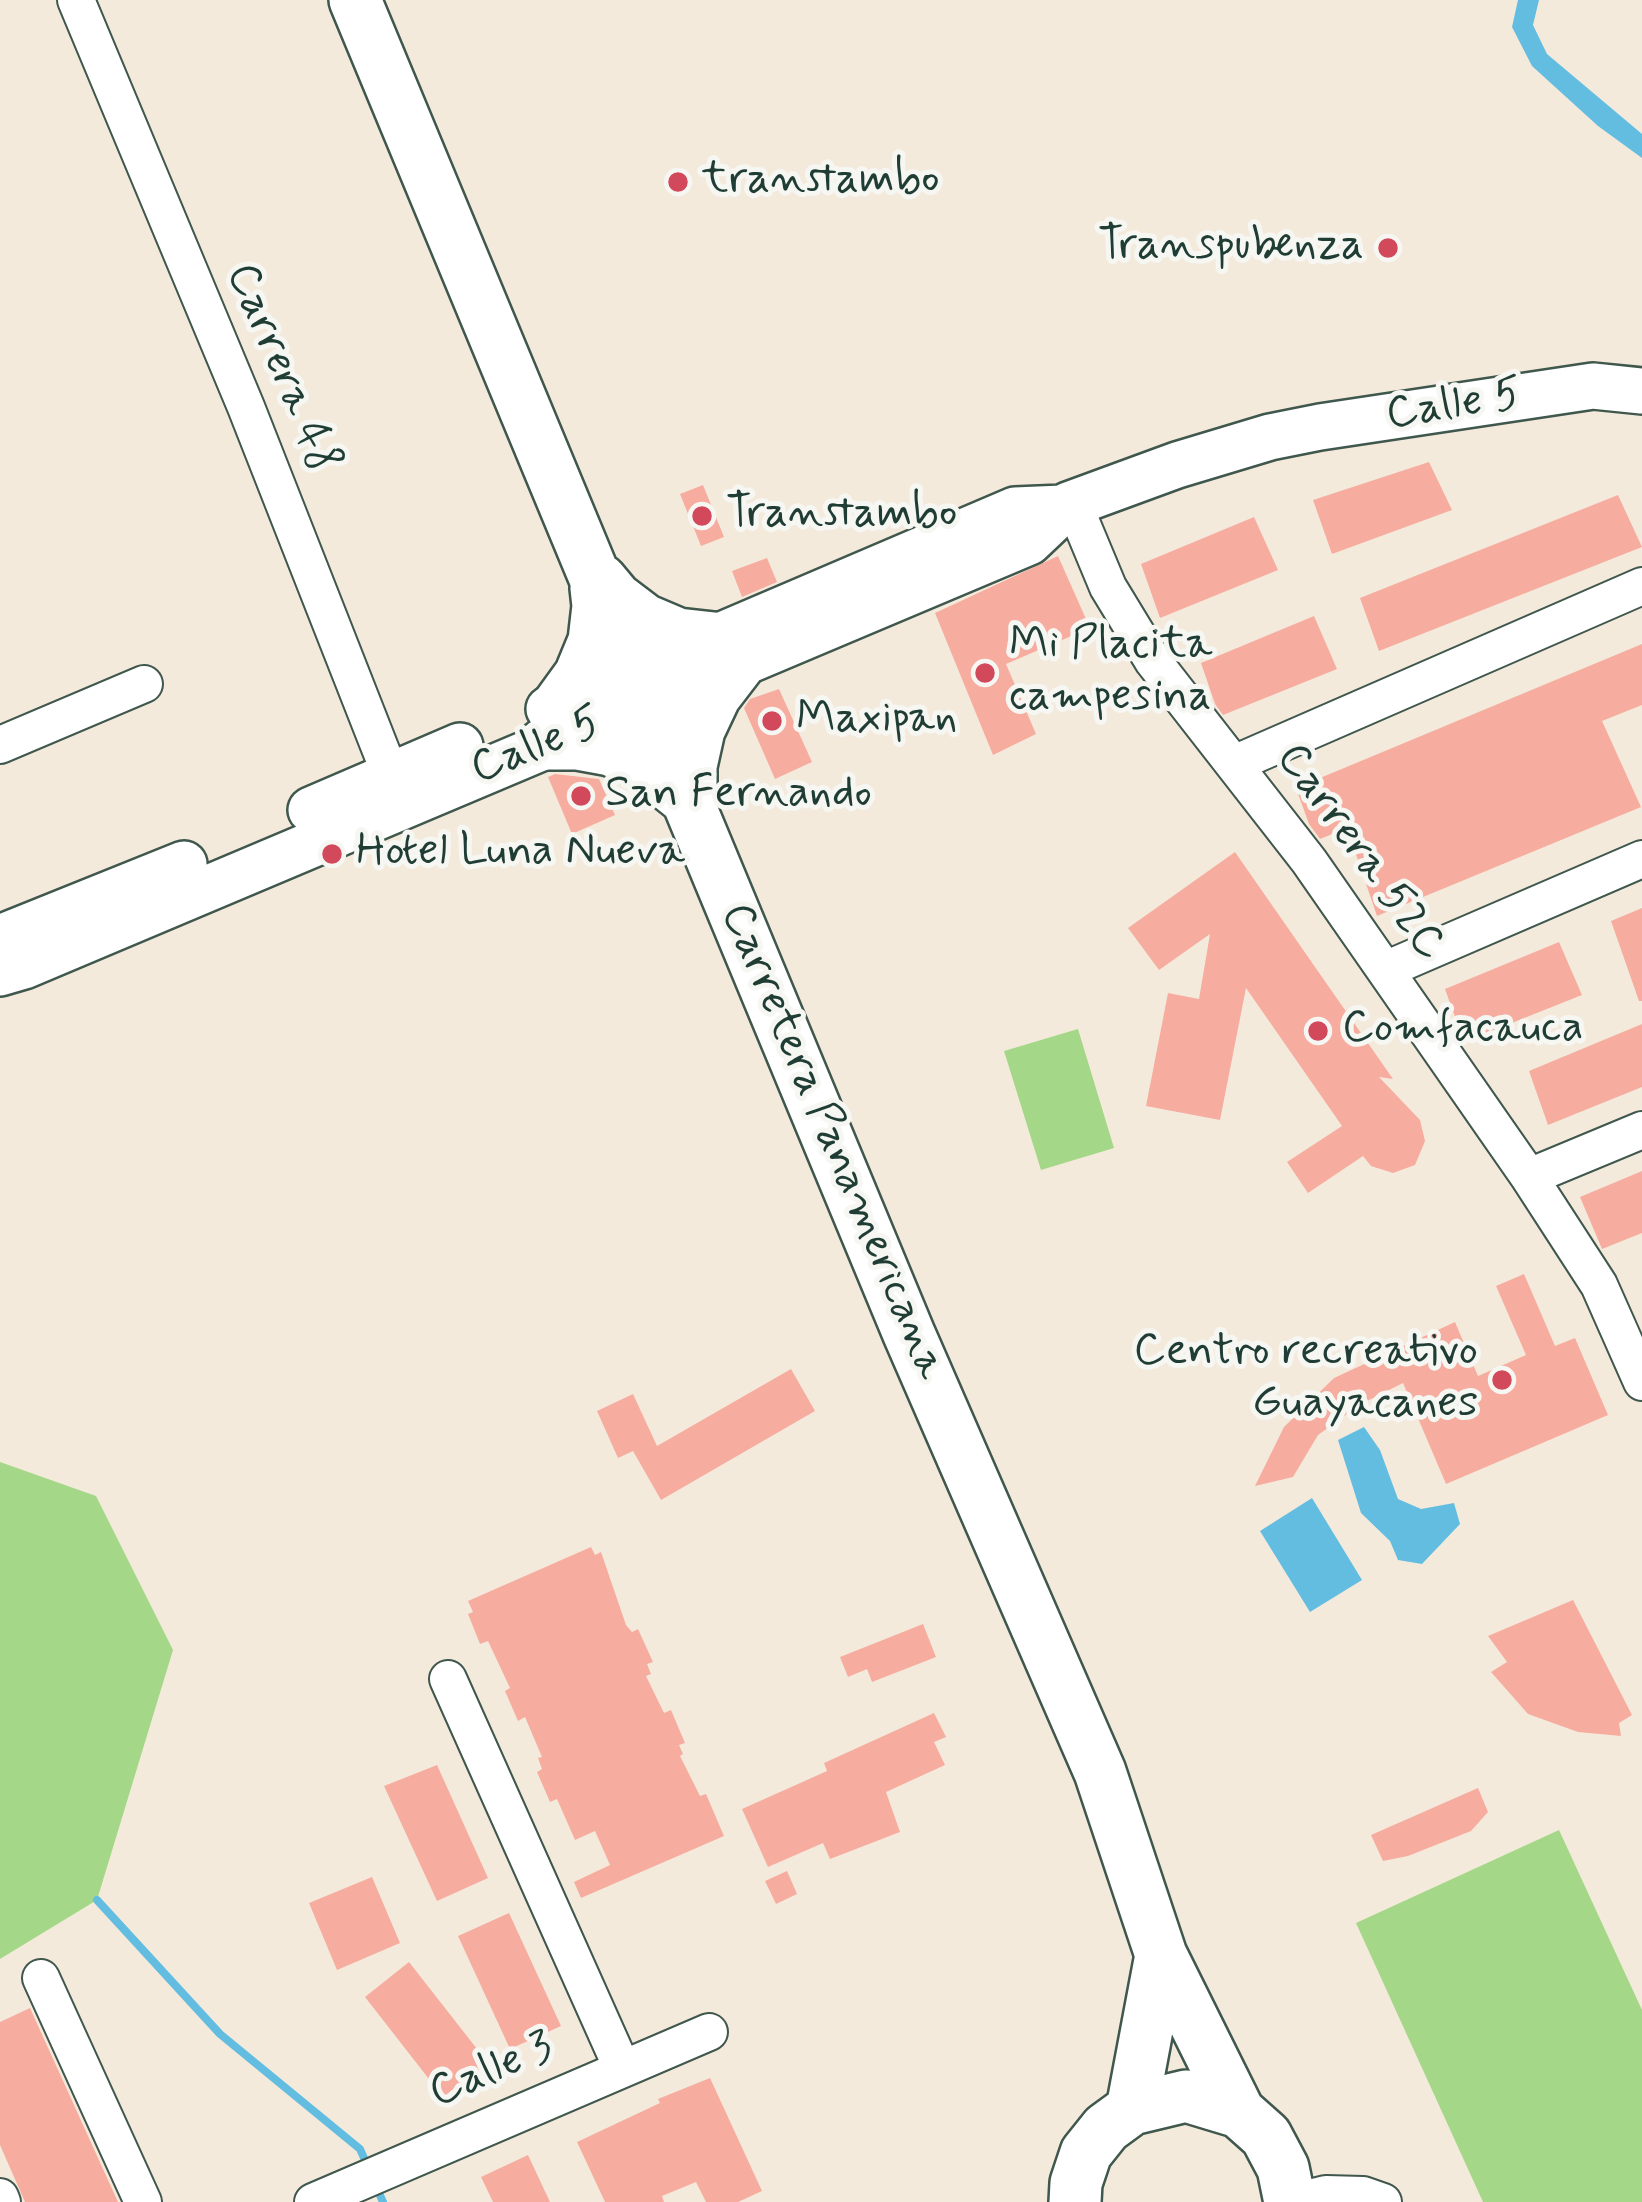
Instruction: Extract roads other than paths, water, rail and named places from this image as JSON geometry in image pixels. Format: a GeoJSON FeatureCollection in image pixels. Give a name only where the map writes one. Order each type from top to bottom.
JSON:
{"type":"FeatureCollection","features":[{"type":"Feature","properties":{"kind":"highway","name":"Carretera Panamericana"},"geometry":{"type":"LineString","coordinates":[[355,0],[900,1312],[1100,1772],[1161,1955],[1239,2112],[1266,2136],[1283,2168],[1292,2202]]}},
{"type":"Feature","properties":{"kind":"highway"},"geometry":{"type":"LineString","coordinates":[[593,570],[616,598],[645,620],[726,652],[715,696],[699,730],[691,766],[691,804]]}},
{"type":"Feature","properties":{"kind":"highway"},"geometry":{"type":"LineString","coordinates":[[593,570],[598,606],[594,641],[552,724],[578,744],[610,750],[640,763],[691,804]]}},
{"type":"Feature","properties":{"kind":"highway","name":"Carretera Panamericana"},"geometry":{"type":"LineString","coordinates":[[1132,2109],[1161,1955]]}},
{"type":"Feature","properties":{"kind":"highway"},"geometry":{"type":"LineString","coordinates":[[1075,2202],[1086,2153],[1106,2128],[1132,2109],[1186,2096],[1239,2112]]}},
{"type":"Feature","properties":{"kind":"main road","name":"Calle 5"},"geometry":{"type":"LineString","coordinates":[[0,973],[552,724],[726,652],[1029,542],[1068,506],[1226,449],[1304,430],[1593,386],[1642,391]]}},
{"type":"Feature","properties":{"kind":"main road","name":"Calle 5"},"geometry":{"type":"LineString","coordinates":[[0,938],[391,776],[552,724]]}},
{"type":"Feature","properties":{"kind":"street","name":"Carrera 48"},"geometry":{"type":"LineString","coordinates":[[76,0],[246,407],[391,776]]}},
{"type":"Feature","properties":{"kind":"street","name":"Carrera 52C"},"geometry":{"type":"LineString","coordinates":[[1068,506],[1108,587],[1153,661],[1236,764],[1529,1177],[1599,1285],[1642,1382]]}},
{"type":"Feature","properties":{"kind":"street"},"geometry":{"type":"LineString","coordinates":[[1236,764],[1642,586]]}},
{"type":"Feature","properties":{"kind":"street"},"geometry":{"type":"LineString","coordinates":[[0,745],[144,684]]}},
{"type":"Feature","properties":{"kind":"street"},"geometry":{"type":"LineString","coordinates":[[1385,970],[1642,859]]}},
{"type":"Feature","properties":{"kind":"street"},"geometry":{"type":"LineString","coordinates":[[1529,1177],[1642,1130]]}},
{"type":"Feature","properties":{"kind":"street"},"geometry":{"type":"LineString","coordinates":[[448,1679],[622,2068]]}},
{"type":"Feature","properties":{"kind":"street"},"geometry":{"type":"LineString","coordinates":[[41,1978],[143,2202]]}},
{"type":"Feature","properties":{"kind":"street","name":"Calle 3"},"geometry":{"type":"LineString","coordinates":[[313,2202],[709,2032]]}},
{"type":"Feature","properties":{"kind":"street"},"geometry":{"type":"LineString","coordinates":[[1292,2202],[1326,2194],[1363,2195],[1383,2202]]}},
{"type":"Feature","properties":{"kind":"water"},"geometry":{"type":"Polygon","coordinates":[[[1518,0],[1539,0],[1533,25],[1547,54],[1642,134],[1642,158],[1598,126],[1532,66],[1512,27],[1518,0]]]}},
{"type":"Feature","properties":{"kind":"water"},"geometry":{"type":"Polygon","coordinates":[[[1364,1427],[1380,1450],[1398,1499],[1421,1509],[1454,1503],[1460,1524],[1422,1564],[1398,1560],[1390,1541],[1361,1513],[1338,1440],[1364,1427]]]}},
{"type":"Feature","properties":{"kind":"water"},"geometry":{"type":"Polygon","coordinates":[[[1312,1498],[1362,1580],[1310,1612],[1260,1531],[1312,1498]]]}},
{"type":"Feature","properties":{"kind":"waterway"},"geometry":{"type":"LineString","coordinates":[[97,1900],[220,2034],[360,2149],[368,2167]]}},
{"type":"Feature","properties":{"kind":"waterway"},"geometry":{"type":"LineString","coordinates":[[376,2186],[383,2202]]}},
{"type":"Feature","properties":{"kind":"place","name":"transtambo"},"geometry":{"type":"Point","coordinates":[678,182]}},
{"type":"Feature","properties":{"kind":"place","name":"Transpubenza"},"geometry":{"type":"Point","coordinates":[1388,248]}},
{"type":"Feature","properties":{"kind":"place","name":"Transtambo"},"geometry":{"type":"Point","coordinates":[702,516]}},
{"type":"Feature","properties":{"kind":"place","name":"Mi Placita campesina"},"geometry":{"type":"Point","coordinates":[985,673]}},
{"type":"Feature","properties":{"kind":"place","name":"Maxipan"},"geometry":{"type":"Point","coordinates":[772,721]}},
{"type":"Feature","properties":{"kind":"place","name":"San Fernando"},"geometry":{"type":"Point","coordinates":[581,796]}},
{"type":"Feature","properties":{"kind":"place","name":"Hotel Luna Nueva"},"geometry":{"type":"Point","coordinates":[332,854]}},
{"type":"Feature","properties":{"kind":"place","name":"Comfacauca"},"geometry":{"type":"Point","coordinates":[1318,1031]}},
{"type":"Feature","properties":{"kind":"place","name":"Centro recreativo Guayacanes"},"geometry":{"type":"Point","coordinates":[1502,1380]}}]}
